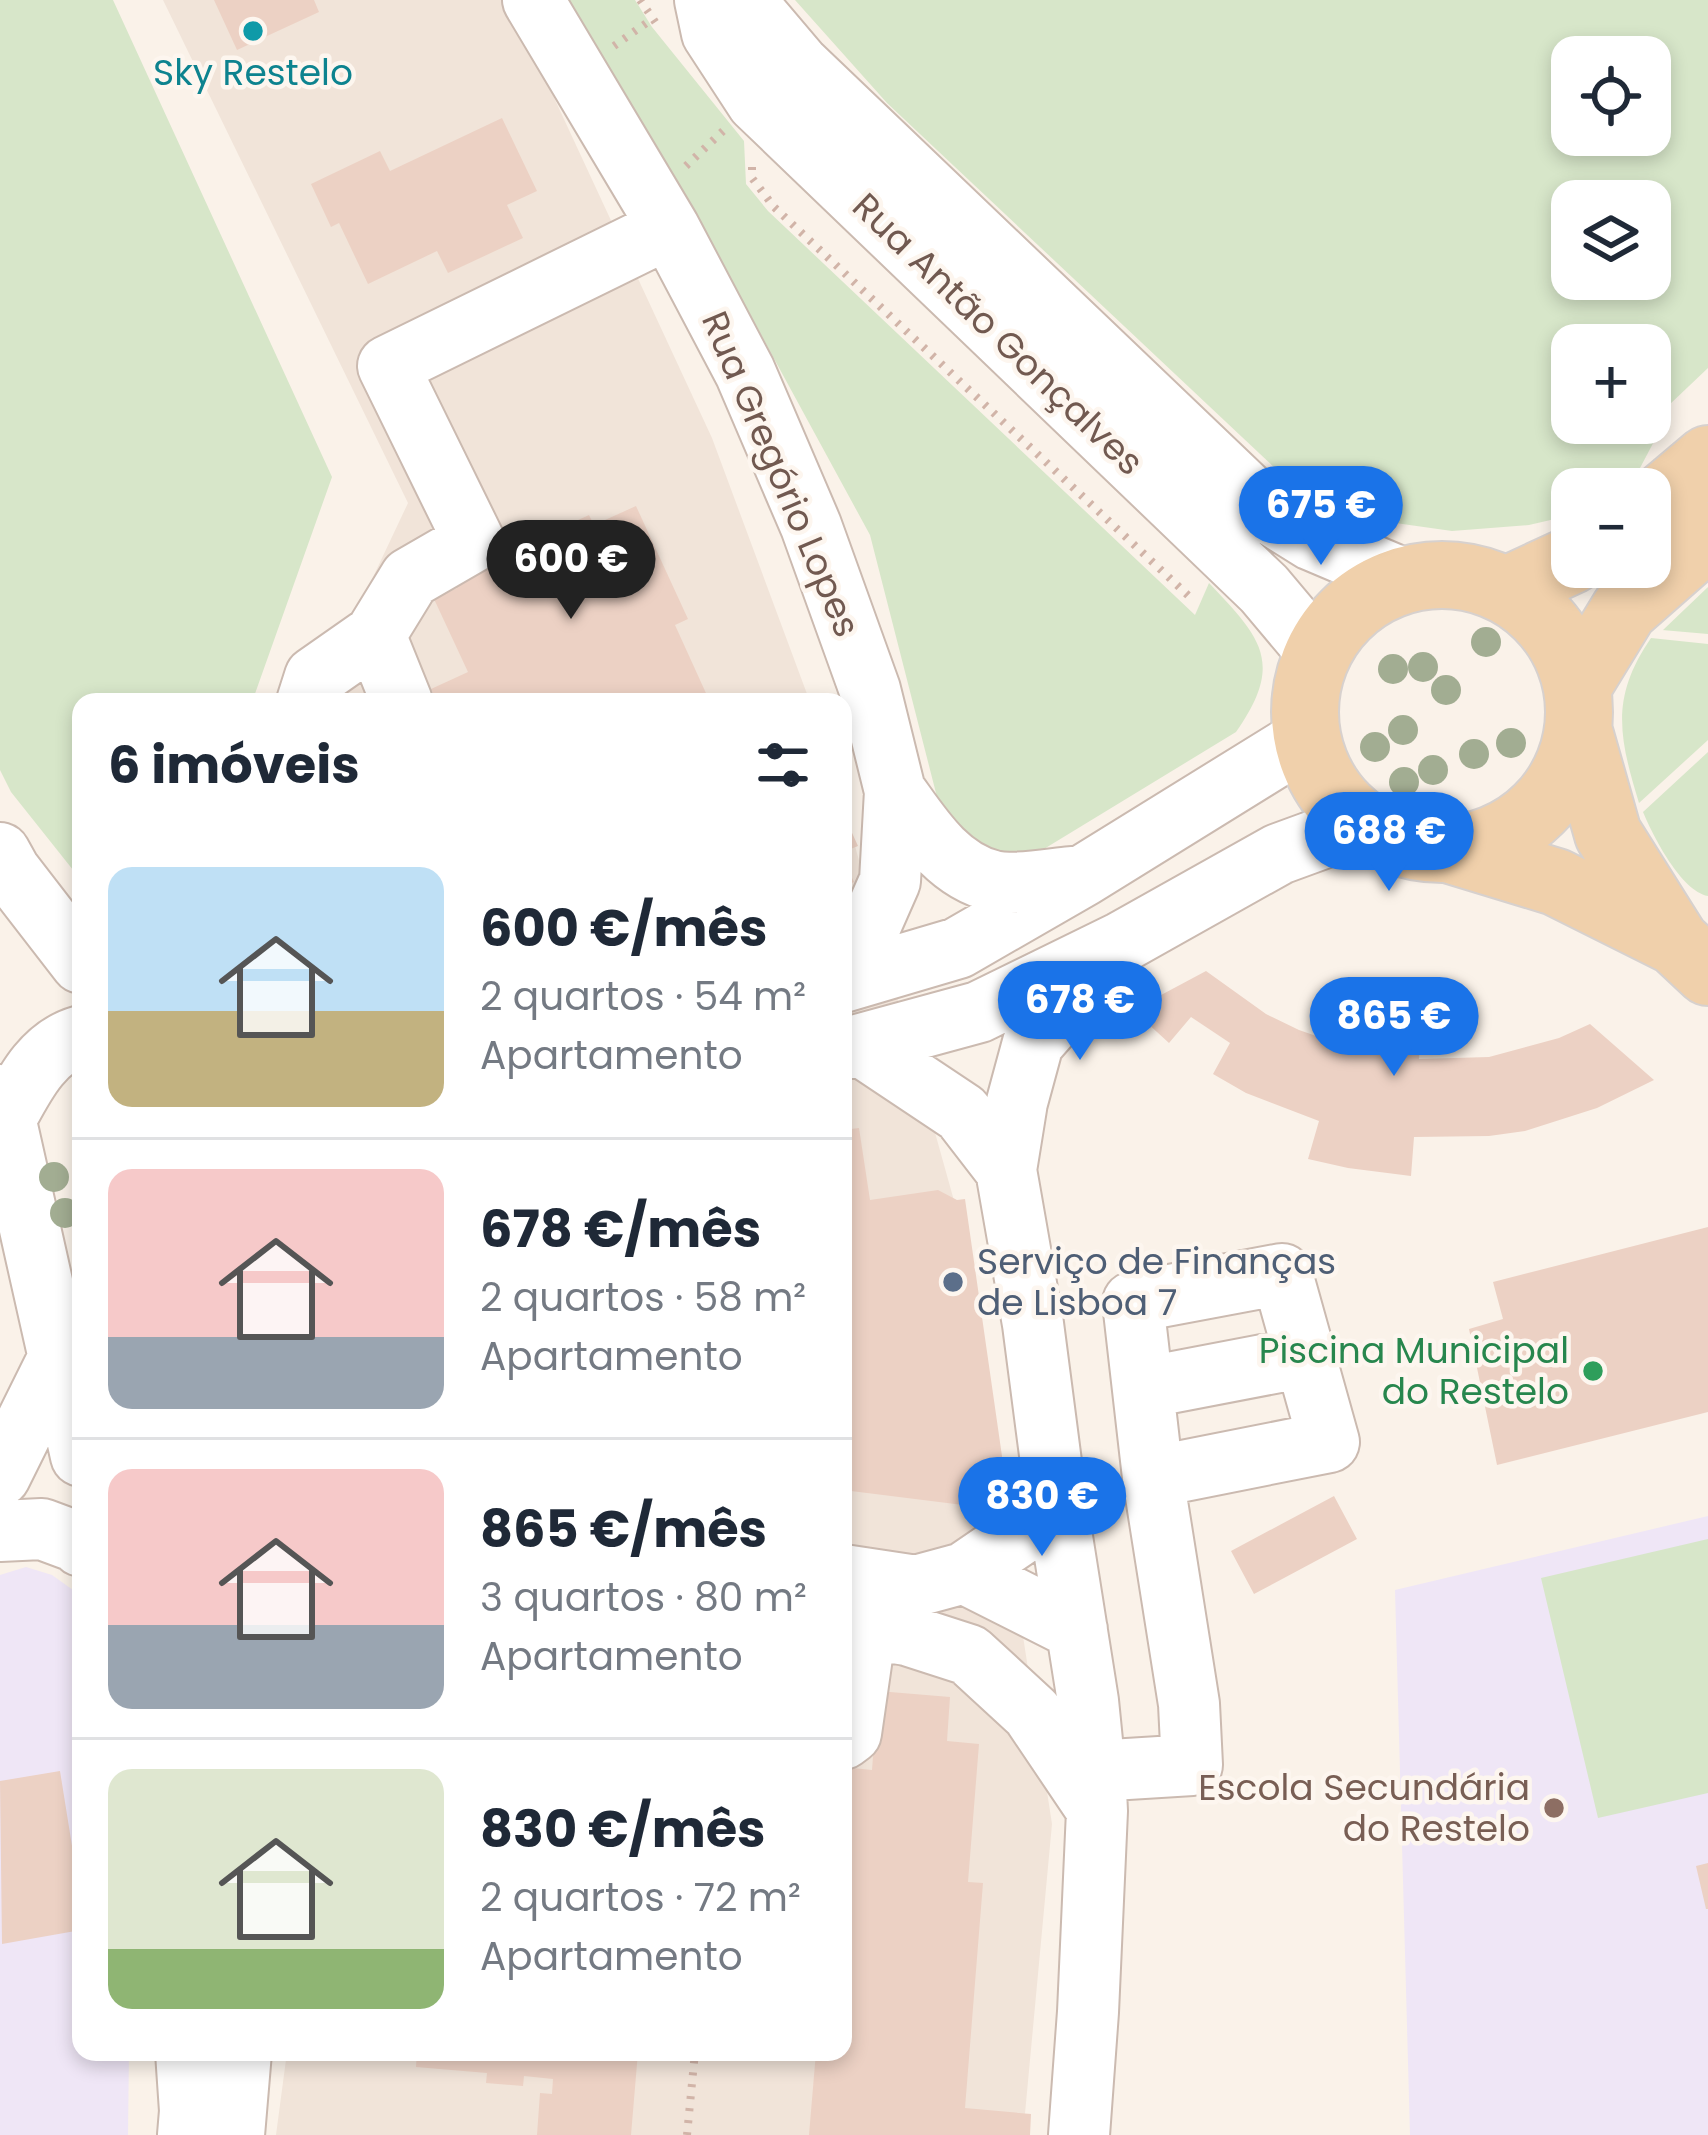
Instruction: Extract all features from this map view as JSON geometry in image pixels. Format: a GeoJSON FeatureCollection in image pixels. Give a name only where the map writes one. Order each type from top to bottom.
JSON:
{"type":"FeatureCollection","features":[{"type":"Feature","properties":{"kind":"main road"},"geometry":{"type":"LineString","coordinates":[[1671,490],[1708,459]]}},
{"type":"Feature","properties":{"kind":"main road"},"geometry":{"type":"LineString","coordinates":[[1451,850],[1497,839],[1538,812],[1565,776],[1578,710],[1624,610],[1708,536]]}},
{"type":"Feature","properties":{"kind":"main road"},"geometry":{"type":"LineString","coordinates":[[1507,590],[1551,570]]}},
{"type":"Feature","properties":{"kind":"main road"},"geometry":{"type":"LineString","coordinates":[[1439,574],[1474,577],[1507,590],[1540,614],[1564,648],[1609,834],[1692,957],[1556,882],[1451,850],[1403,845],[1361,824],[1336,801],[1317,771],[1306,739],[1304,695],[1317,652],[1339,620],[1369,594],[1404,578],[1439,574]]}},
{"type":"Feature","properties":{"kind":"street","name":"Rua Gregório Lopes"},"geometry":{"type":"LineString","coordinates":[[533,0],[660,212],[746,372],[811,526],[870,690],[895,791],[890,880],[852,965]]}},
{"type":"Feature","properties":{"kind":"street","name":"Rua Antão Gonçalves"},"geometry":{"type":"LineString","coordinates":[[744,0],[799,65],[1268,512],[1312,540],[1404,578]]}},
{"type":"Feature","properties":{"kind":"street","name":"Rua Antão Gonçalves"},"geometry":{"type":"LineString","coordinates":[[678,9],[712,33],[757,102],[1264,589],[1317,652]]}},
{"type":"Feature","properties":{"kind":"street"},"geometry":{"type":"LineString","coordinates":[[483,281],[542,254],[554,243],[660,212]]}},
{"type":"Feature","properties":{"kind":"street"},"geometry":{"type":"LineString","coordinates":[[311,693],[315,677],[375,635],[410,578],[475,541],[388,366],[660,212]]}},
{"type":"Feature","properties":{"kind":"street"},"geometry":{"type":"LineString","coordinates":[[375,635],[398,693]]}},
{"type":"Feature","properties":{"kind":"street"},"geometry":{"type":"LineString","coordinates":[[852,979],[958,948],[1306,739]]}},
{"type":"Feature","properties":{"kind":"street"},"geometry":{"type":"LineString","coordinates":[[895,791],[951,861],[995,882],[1083,876]]}},
{"type":"Feature","properties":{"kind":"street"},"geometry":{"type":"LineString","coordinates":[[852,1047],[979,1012],[1122,942],[1279,854],[1361,824]]}},
{"type":"Feature","properties":{"kind":"street"},"geometry":{"type":"LineString","coordinates":[[0,853],[72,950]]}},
{"type":"Feature","properties":{"kind":"street"},"geometry":{"type":"LineString","coordinates":[[1079,2135],[1096,1791],[1033,1324],[1006,1170],[1017,1102],[1034,1043],[1122,942]]}},
{"type":"Feature","properties":{"kind":"street"},"geometry":{"type":"LineString","coordinates":[[72,1039],[30,1074],[3,1107],[72,1413]]}},
{"type":"Feature","properties":{"kind":"street"},"geometry":{"type":"LineString","coordinates":[[852,1047],[962,1113],[1006,1170]]}},
{"type":"Feature","properties":{"kind":"street"},"geometry":{"type":"LineString","coordinates":[[1096,1791],[1192,1765],[1189,1704],[1153,1477],[1133,1302],[1282,1274],[1329,1442],[1153,1477]]}},
{"type":"Feature","properties":{"kind":"street"},"geometry":{"type":"LineString","coordinates":[[0,1476],[60,1355]]}},
{"type":"Feature","properties":{"kind":"street"},"geometry":{"type":"LineString","coordinates":[[1143,1388],[1305,1357]]}},
{"type":"Feature","properties":{"kind":"street"},"geometry":{"type":"LineString","coordinates":[[852,1609],[964,1573],[1027,1530],[1054,1493]]}},
{"type":"Feature","properties":{"kind":"street"},"geometry":{"type":"LineString","coordinates":[[0,1531],[42,1529],[72,1540]]}},
{"type":"Feature","properties":{"kind":"street"},"geometry":{"type":"LineString","coordinates":[[964,1573],[1077,1630]]}},
{"type":"Feature","properties":{"kind":"street"},"geometry":{"type":"LineString","coordinates":[[852,1611],[969,1655],[1032,1714],[1096,1791]]}},
{"type":"Feature","properties":{"kind":"street"},"geometry":{"type":"LineString","coordinates":[[969,1655],[1077,1630]]}},
{"type":"Feature","properties":{"kind":"street"},"geometry":{"type":"LineString","coordinates":[[187,2061],[188,2135]]}},
{"type":"Feature","properties":{"kind":"street"},"geometry":{"type":"LineString","coordinates":[[234,2135],[240,2061]]}},
{"type":"Feature","properties":{"kind":"path"},"geometry":{"type":"LineString","coordinates":[[598,57],[678,9]]}},
{"type":"Feature","properties":{"kind":"path"},"geometry":{"type":"LineString","coordinates":[[687,2135],[694,2061]]}},
{"type":"Feature","properties":{"kind":"shaded area"},"geometry":{"type":"Polygon","coordinates":[[[163,0],[506,0],[712,438],[807,693],[318,693],[408,503],[163,0]]]}},
{"type":"Feature","properties":{"kind":"shaded area"},"geometry":{"type":"Polygon","coordinates":[[[852,835],[958,1215],[1052,1824],[1023,2135],[276,2135],[286,2061],[852,2061],[852,835]]]}},
{"type":"Feature","properties":{"kind":"shaded area","name":"Escola Secundária do Restelo"},"geometry":{"type":"Polygon","coordinates":[[[1708,1516],[1708,2135],[1410,2135],[1395,1590],[1708,1516]]]}},
{"type":"Feature","properties":{"kind":"shaded area"},"geometry":{"type":"Polygon","coordinates":[[[26,1567],[52,1575],[72,1589],[72,2061],[129,2061],[128,2135],[0,2135],[0,1575],[26,1567]]]}},
{"type":"Feature","properties":{"kind":"green space"},"geometry":{"type":"Polygon","coordinates":[[[0,0],[113,0],[332,477],[255,693],[72,693],[72,869],[11,792],[0,770],[0,0]]]}},
{"type":"Feature","properties":{"kind":"green space"},"geometry":{"type":"Polygon","coordinates":[[[568,0],[635,0],[744,141],[746,184],[768,211],[1195,615],[1209,583],[1227,602],[1253,636],[1263,669],[1251,708],[1236,732],[1039,852],[990,850],[957,827],[937,797],[870,535],[678,182],[568,0]]]}},
{"type":"Feature","properties":{"kind":"green space"},"geometry":{"type":"Polygon","coordinates":[[[795,0],[1708,0],[1708,368],[1671,403],[1671,324],[1551,324],[1551,444],[1653,444],[1640,468],[1551,468],[1551,520],[1452,531],[1360,518],[1295,487],[887,103],[795,0]]]}},
{"type":"Feature","properties":{"kind":"green space"},"geometry":{"type":"Polygon","coordinates":[[[1708,587],[1708,634],[1662,630],[1663,630],[1708,587]]]}},
{"type":"Feature","properties":{"kind":"green space"},"geometry":{"type":"Polygon","coordinates":[[[1651,638],[1708,644],[1708,740],[1639,803],[1622,718],[1629,680],[1651,638]]]}},
{"type":"Feature","properties":{"kind":"green space"},"geometry":{"type":"Polygon","coordinates":[[[1708,752],[1708,896],[1678,874],[1643,812],[1708,752]]]}},
{"type":"Feature","properties":{"kind":"green space"},"geometry":{"type":"Polygon","coordinates":[[[1708,1539],[1708,1793],[1598,1818],[1541,1578],[1708,1539]]]}},
{"type":"Feature","properties":{"kind":"building","name":"Sky Restelo"},"geometry":{"type":"Polygon","coordinates":[[[214,0],[314,0],[319,12],[237,50],[214,0]]]}},
{"type":"Feature","properties":{"kind":"building"},"geometry":{"type":"Polygon","coordinates":[[[502,118],[537,191],[507,205],[523,238],[448,273],[437,251],[368,284],[339,223],[331,227],[311,184],[380,151],[390,171],[502,118]]]}},
{"type":"Feature","properties":{"kind":"building"},"geometry":{"type":"Polygon","coordinates":[[[636,506],[688,619],[675,625],[706,693],[433,693],[431,689],[468,672],[434,599],[457,588],[453,578],[589,515],[594,525],[636,506]]]}},
{"type":"Feature","properties":{"kind":"building"},"geometry":{"type":"Polygon","coordinates":[[[1206,971],[1266,1014],[1342,1045],[1347,1027],[1420,1042],[1419,1059],[1489,1057],[1559,1038],[1590,1024],[1654,1080],[1597,1108],[1525,1131],[1414,1137],[1411,1176],[1308,1159],[1319,1121],[1246,1093],[1213,1074],[1230,1043],[1191,1017],[1169,1043],[1133,1010],[1206,971]]]}},
{"type":"Feature","properties":{"kind":"building"},"geometry":{"type":"Polygon","coordinates":[[[859,1128],[870,1200],[938,1190],[965,1199],[1004,1470],[963,1505],[852,1491],[852,1129],[859,1128]]]}},
{"type":"Feature","properties":{"kind":"building","name":"Piscina Municipal do Restelo"},"geometry":{"type":"Polygon","coordinates":[[[1708,1227],[1708,1412],[1497,1465],[1469,1329],[1503,1319],[1493,1282],[1708,1227]]]}},
{"type":"Feature","properties":{"kind":"building"},"geometry":{"type":"Polygon","coordinates":[[[1334,1496],[1357,1539],[1254,1594],[1231,1551],[1334,1496]]]}},
{"type":"Feature","properties":{"kind":"building"},"geometry":{"type":"Polygon","coordinates":[[[878,1691],[950,1697],[947,1741],[979,1744],[968,1882],[983,1883],[965,2108],[1031,2114],[1030,2135],[809,2135],[815,2061],[852,2061],[852,1768],[872,1770],[878,1691]]]}},
{"type":"Feature","properties":{"kind":"building"},"geometry":{"type":"Polygon","coordinates":[[[60,1771],[72,1846],[72,1932],[2,1944],[0,1781],[60,1771]]]}},
{"type":"Feature","properties":{"kind":"building"},"geometry":{"type":"Polygon","coordinates":[[[1708,1863],[1708,1909],[1706,1909],[1696,1866],[1708,1863]]]}},
{"type":"Feature","properties":{"kind":"building"},"geometry":{"type":"Polygon","coordinates":[[[416,2061],[637,2061],[631,2135],[537,2135],[540,2093],[552,2094],[553,2079],[524,2076],[523,2086],[486,2083],[487,2073],[416,2067],[416,2061]]]}},
{"type":"Feature","properties":{"kind":"place","name":"Sky Restelo"},"geometry":{"type":"Point","coordinates":[253,31]}},
{"type":"Feature","properties":{"kind":"place","name":"Serviço de Finanças de Lisboa 7"},"geometry":{"type":"Point","coordinates":[953,1282]}},
{"type":"Feature","properties":{"kind":"place","name":"Piscina Municipal do Restelo"},"geometry":{"type":"Point","coordinates":[1593,1371]}},
{"type":"Feature","properties":{"kind":"place","name":"Escola Secundária do Restelo"},"geometry":{"type":"Point","coordinates":[1554,1808]}}]}
